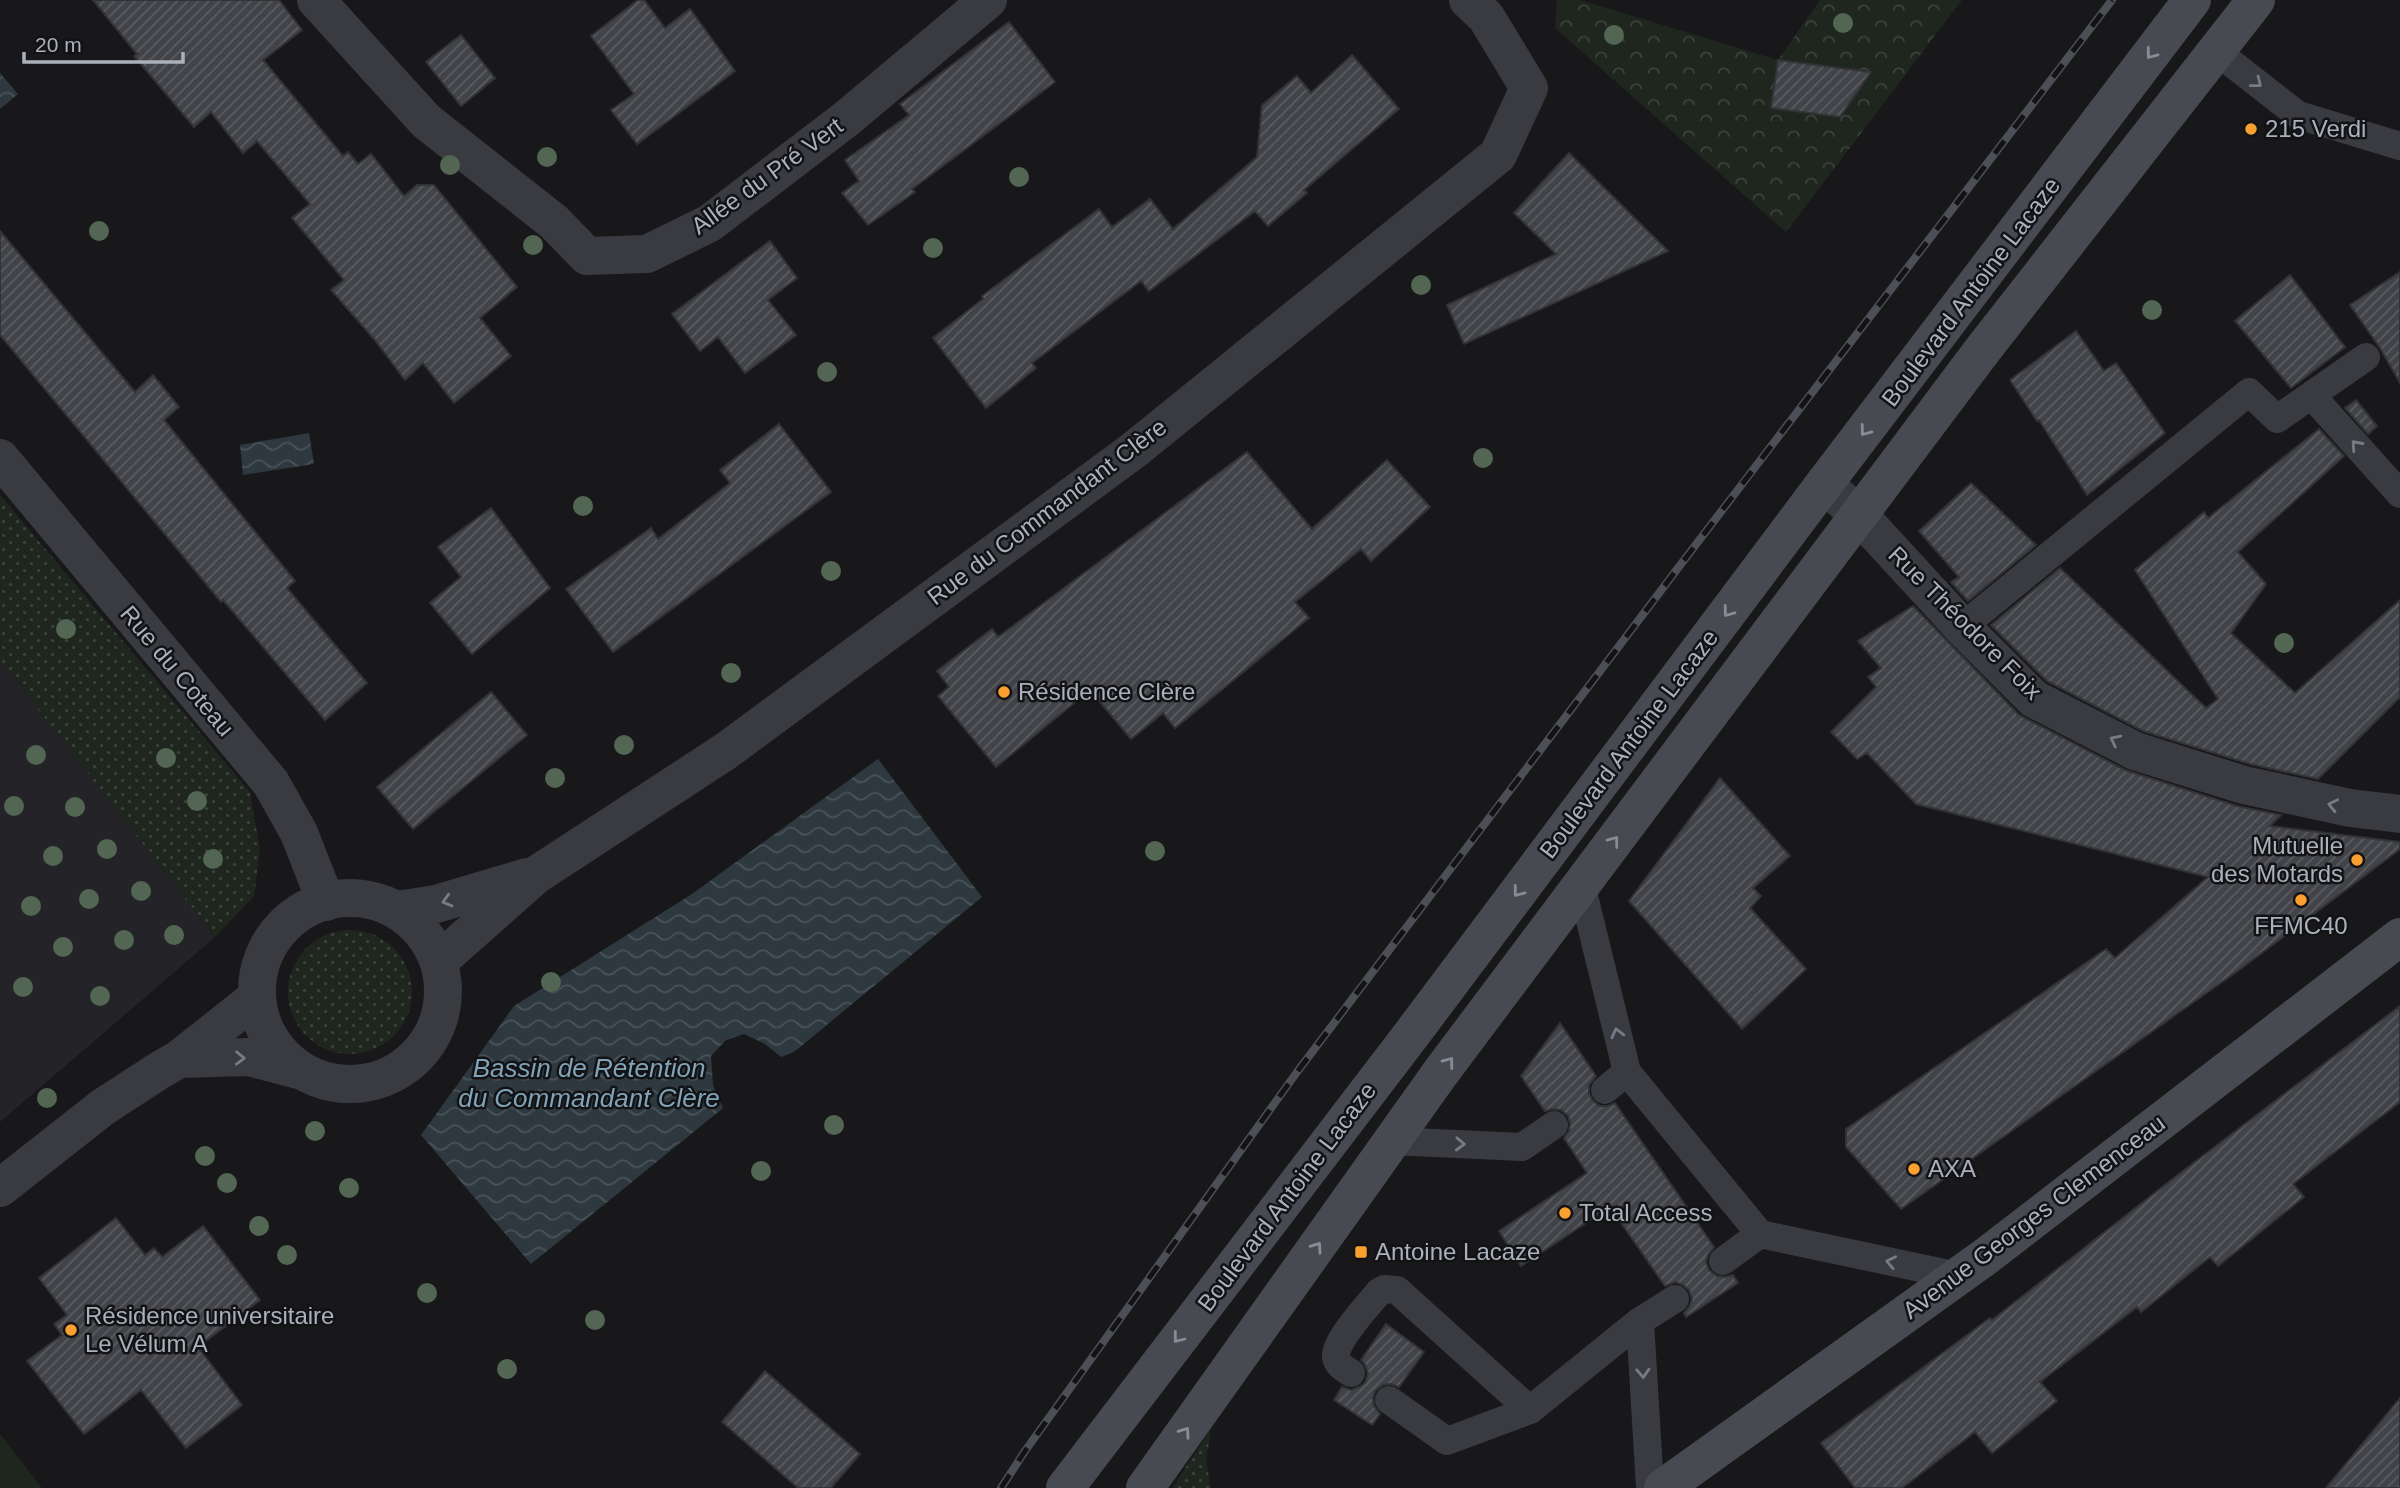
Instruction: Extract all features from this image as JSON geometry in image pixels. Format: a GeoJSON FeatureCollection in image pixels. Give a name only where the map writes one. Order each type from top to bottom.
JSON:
{"type":"FeatureCollection","features":[{"type":"Feature","properties":{"kind":"main road","name":"Boulevard Antoine Lacaze"},"geometry":{"type":"LineString","coordinates":[[1065,1488],[1420,1024],[1824,484],[2192,0]]}},
{"type":"Feature","properties":{"kind":"main road","name":"Boulevard Antoine Lacaze"},"geometry":{"type":"LineString","coordinates":[[1145,1488],[1391,1141],[1581,884],[1981,352],[2256,0]]}},
{"type":"Feature","properties":{"kind":"main road","name":"Avenue Georges Clemenceau"},"geometry":{"type":"LineString","coordinates":[[1663,1488],[1958,1276],[2400,937]]}},
{"type":"Feature","properties":{"kind":"street","name":"Allée du Pré Vert"},"geometry":{"type":"LineString","coordinates":[[316,0],[426,121],[554,222],[587,256],[647,254],[710,223],[846,119],[988,0]]}},
{"type":"Feature","properties":{"kind":"street","name":"Rue du Commandant Clère"},"geometry":{"type":"LineString","coordinates":[[439,961],[536,875],[726,751],[1134,450],[1498,155],[1529,88],[1486,17],[1468,0]]}},
{"type":"Feature","properties":{"kind":"street","name":"Rue du Coteau"},"geometry":{"type":"LineString","coordinates":[[0,458],[271,783],[299,833],[326,902]]}},
{"type":"Feature","properties":{"kind":"street","name":"Rue Théodore Foix"},"geometry":{"type":"LineString","coordinates":[[1824,484],[1859,515],[1962,627],[2034,699],[2135,751],[2244,785],[2350,808],[2400,814]]}},
{"type":"Feature","properties":{"kind":"street"},"geometry":{"type":"LineString","coordinates":[[397,910],[436,904],[536,875]]}},
{"type":"Feature","properties":{"kind":"street"},"geometry":{"type":"LineString","coordinates":[[180,1059],[249,1057],[299,1070],[329,1083],[362,1085],[402,1068],[420,1054],[437,1026],[444,994],[439,961],[429,941],[415,923],[397,910],[370,899],[341,898],[314,905],[289,920],[270,942],[259,969],[256,998],[262,1027],[277,1052],[299,1070]]}},
{"type":"Feature","properties":{"kind":"street"},"geometry":{"type":"LineString","coordinates":[[0,1188],[103,1107],[180,1059],[256,998]]}},
{"type":"Feature","properties":{"kind":"lane"},"geometry":{"type":"LineString","coordinates":[[2216,51],[2298,115],[2400,146]]}},
{"type":"Feature","properties":{"kind":"lane"},"geometry":{"type":"LineString","coordinates":[[1962,627],[2249,392],[2277,419],[2366,357]]}},
{"type":"Feature","properties":{"kind":"lane"},"geometry":{"type":"LineString","coordinates":[[2312,396],[2400,494]]}},
{"type":"Feature","properties":{"kind":"lane"},"geometry":{"type":"LineString","coordinates":[[1581,884],[1616,1081],[1760,1234],[1958,1276]]}},
{"type":"Feature","properties":{"kind":"lane"},"geometry":{"type":"LineString","coordinates":[[1391,1141],[1522,1147],[1554,1125]]}},
{"type":"Feature","properties":{"kind":"lane"},"geometry":{"type":"LineString","coordinates":[[1723,1261],[1760,1234]]}},
{"type":"Feature","properties":{"kind":"lane"},"geometry":{"type":"LineString","coordinates":[[1351,1373],[1338,1363],[1338,1346],[1379,1292],[1384,1289],[1397,1290],[1530,1410]]}},
{"type":"Feature","properties":{"kind":"lane"},"geometry":{"type":"LineString","coordinates":[[1389,1400],[1447,1441],[1530,1410],[1640,1321],[1675,1299]]}},
{"type":"Feature","properties":{"kind":"lane"},"geometry":{"type":"LineString","coordinates":[[1640,1321],[1650,1488]]}},
{"type":"Feature","properties":{"kind":"shaded area"},"geometry":{"type":"Polygon","coordinates":[[[0,660],[215,937],[0,1122],[0,660]]]}},
{"type":"Feature","properties":{"kind":"green space"},"geometry":{"type":"Polygon","coordinates":[[[1557,0],[1580,0],[1778,60],[1820,0],[1962,0],[1786,232],[1555,28],[1557,0]]]}},
{"type":"Feature","properties":{"kind":"green space"},"geometry":{"type":"Polygon","coordinates":[[[0,495],[250,792],[260,850],[254,896],[215,937],[0,660],[0,495]]]}},
{"type":"Feature","properties":{"kind":"green space"},"geometry":{"type":"Polygon","coordinates":[[[350,930],[374,935],[393,949],[407,968],[412,992],[407,1016],[393,1035],[374,1049],[350,1054],[326,1049],[307,1035],[293,1016],[288,992],[293,968],[307,949],[326,935],[350,930]]]}},
{"type":"Feature","properties":{"kind":"green space"},"geometry":{"type":"Polygon","coordinates":[[[1211,1429],[1206,1461],[1211,1488],[1172,1488],[1211,1429]]]}},
{"type":"Feature","properties":{"kind":"green space"},"geometry":{"type":"Polygon","coordinates":[[[0,1434],[42,1488],[0,1488],[0,1434]]]}},
{"type":"Feature","properties":{"kind":"water"},"geometry":{"type":"Polygon","coordinates":[[[0,73],[18,94],[0,109],[0,73]]]}},
{"type":"Feature","properties":{"kind":"water"},"geometry":{"type":"Polygon","coordinates":[[[309,433],[314,464],[243,475],[240,445],[309,433]]]}},
{"type":"Feature","properties":{"kind":"water","name":"Bassin de Rétention du Commandant Clère"},"geometry":{"type":"Polygon","coordinates":[[[878,759],[982,897],[794,1052],[781,1057],[765,1044],[744,1034],[726,1040],[711,1056],[713,1085],[723,1108],[531,1264],[421,1135],[514,1006],[692,894],[878,759]]]}},
{"type":"Feature","properties":{"kind":"building"},"geometry":{"type":"Polygon","coordinates":[[[93,0],[279,0],[302,30],[263,60],[343,156],[348,152],[358,164],[371,154],[404,196],[417,185],[434,185],[517,287],[480,318],[511,356],[454,403],[423,363],[405,380],[331,290],[344,280],[292,218],[310,204],[257,141],[243,153],[211,112],[194,127],[134,56],[137,54],[93,0]]]}},
{"type":"Feature","properties":{"kind":"building"},"geometry":{"type":"Polygon","coordinates":[[[638,0],[644,0],[665,28],[690,9],[735,71],[637,144],[611,110],[634,94],[591,36],[638,0]]]}},
{"type":"Feature","properties":{"kind":"building"},"geometry":{"type":"Polygon","coordinates":[[[1009,22],[1055,82],[912,189],[915,192],[868,225],[842,193],[859,181],[845,160],[909,115],[900,104],[1009,22]]]}},
{"type":"Feature","properties":{"kind":"building"},"geometry":{"type":"Polygon","coordinates":[[[461,35],[495,78],[461,106],[426,62],[461,35]]]}},
{"type":"Feature","properties":{"kind":"building"},"geometry":{"type":"Polygon","coordinates":[[[1352,55],[1399,109],[1304,190],[1307,193],[1268,226],[1255,211],[1149,291],[1141,281],[1032,363],[1036,368],[986,408],[933,338],[983,299],[982,296],[1099,209],[1112,227],[1150,199],[1173,229],[1257,157],[1262,105],[1297,76],[1311,93],[1352,55]]]}},
{"type":"Feature","properties":{"kind":"building"},"geometry":{"type":"Polygon","coordinates":[[[1778,60],[1871,72],[1840,117],[1771,108],[1778,60]]]}},
{"type":"Feature","properties":{"kind":"building"},"geometry":{"type":"Polygon","coordinates":[[[1569,153],[1668,251],[1464,344],[1447,305],[1556,254],[1514,213],[1569,153]]]}},
{"type":"Feature","properties":{"kind":"building"},"geometry":{"type":"Polygon","coordinates":[[[0,231],[135,392],[153,375],[179,407],[164,420],[295,581],[287,588],[367,683],[325,720],[223,600],[221,602],[0,335],[0,231]]]}},
{"type":"Feature","properties":{"kind":"building"},"geometry":{"type":"Polygon","coordinates":[[[770,241],[797,278],[768,300],[796,335],[745,373],[718,337],[700,351],[672,314],[770,241]]]}},
{"type":"Feature","properties":{"kind":"building"},"geometry":{"type":"Polygon","coordinates":[[[2400,272],[2400,383],[2350,305],[2400,272]]]}},
{"type":"Feature","properties":{"kind":"building"},"geometry":{"type":"Polygon","coordinates":[[[2290,275],[2345,347],[2291,388],[2235,321],[2290,275]]]}},
{"type":"Feature","properties":{"kind":"building"},"geometry":{"type":"Polygon","coordinates":[[[2076,331],[2104,371],[2116,363],[2165,433],[2087,495],[2010,380],[2076,331]]]}},
{"type":"Feature","properties":{"kind":"building"},"geometry":{"type":"Polygon","coordinates":[[[2356,400],[2377,426],[2368,434],[2345,408],[2356,400]]]}},
{"type":"Feature","properties":{"kind":"building"},"geometry":{"type":"Polygon","coordinates":[[[779,424],[831,492],[613,652],[566,589],[651,528],[658,539],[730,483],[720,470],[779,424]]]}},
{"type":"Feature","properties":{"kind":"building"},"geometry":{"type":"Polygon","coordinates":[[[2319,429],[2344,456],[2238,552],[2266,584],[2231,633],[2295,693],[2400,600],[2400,697],[2318,779],[2250,764],[2143,731],[2047,681],[1991,625],[2060,568],[2206,708],[2218,699],[2135,570],[2204,512],[2208,518],[2319,429]]]}},
{"type":"Feature","properties":{"kind":"building"},"geometry":{"type":"Polygon","coordinates":[[[1247,452],[1312,529],[1387,460],[1430,507],[1371,561],[1361,549],[1295,602],[1309,618],[1175,728],[1163,713],[1131,739],[1090,690],[996,767],[938,696],[949,687],[937,671],[992,629],[998,637],[1247,452]]]}},
{"type":"Feature","properties":{"kind":"building"},"geometry":{"type":"Polygon","coordinates":[[[1971,483],[2036,545],[1968,601],[1951,582],[1959,577],[1919,531],[1971,483]]]}},
{"type":"Feature","properties":{"kind":"building"},"geometry":{"type":"Polygon","coordinates":[[[491,508],[550,588],[472,654],[430,603],[461,577],[438,547],[491,508]]]}},
{"type":"Feature","properties":{"kind":"building"},"geometry":{"type":"Polygon","coordinates":[[[1913,606],[2019,715],[2125,770],[2237,806],[2281,815],[2270,826],[2400,842],[2400,849],[2239,970],[1901,1209],[1846,1147],[1846,1129],[2106,949],[2115,958],[2208,877],[1916,804],[1867,753],[1857,759],[1831,732],[1876,687],[1868,677],[1881,668],[1858,641],[1913,606]]]}},
{"type":"Feature","properties":{"kind":"building"},"geometry":{"type":"Polygon","coordinates":[[[491,692],[527,735],[413,829],[377,787],[491,692]]]}},
{"type":"Feature","properties":{"kind":"building"},"geometry":{"type":"Polygon","coordinates":[[[1720,778],[1790,856],[1753,888],[1761,896],[1750,908],[1806,969],[1742,1029],[1629,901],[1720,778]]]}},
{"type":"Feature","properties":{"kind":"building"},"geometry":{"type":"Polygon","coordinates":[[[2400,1006],[2400,1102],[2293,1184],[2304,1197],[2218,1266],[2210,1257],[2141,1312],[2137,1307],[2040,1382],[2057,1401],[1992,1453],[1975,1432],[1902,1488],[1855,1488],[1821,1443],[1990,1318],[1992,1320],[2400,1006]]]}},
{"type":"Feature","properties":{"kind":"building"},"geometry":{"type":"Polygon","coordinates":[[[1560,1023],[1596,1076],[1589,1085],[1592,1100],[1600,1106],[1615,1103],[1714,1247],[1706,1262],[1709,1270],[1717,1276],[1733,1275],[1738,1283],[1686,1317],[1684,1313],[1692,1299],[1689,1290],[1675,1282],[1665,1286],[1610,1207],[1521,1266],[1499,1231],[1587,1173],[1564,1138],[1569,1131],[1568,1116],[1561,1110],[1545,1111],[1521,1076],[1560,1023]]]}},
{"type":"Feature","properties":{"kind":"building"},"geometry":{"type":"Polygon","coordinates":[[[116,1218],[145,1255],[154,1248],[162,1257],[203,1226],[260,1300],[198,1347],[242,1405],[186,1448],[141,1390],[84,1434],[27,1361],[62,1335],[54,1324],[67,1315],[39,1278],[116,1218]]]}},
{"type":"Feature","properties":{"kind":"building"},"geometry":{"type":"Polygon","coordinates":[[[1386,1324],[1424,1352],[1399,1387],[1383,1385],[1375,1391],[1374,1406],[1380,1414],[1372,1425],[1334,1400],[1342,1387],[1351,1390],[1365,1383],[1368,1373],[1361,1360],[1386,1324]]]}},
{"type":"Feature","properties":{"kind":"building"},"geometry":{"type":"Polygon","coordinates":[[[765,1371],[860,1454],[831,1488],[798,1488],[722,1422],[765,1371]]]}},
{"type":"Feature","properties":{"kind":"building"},"geometry":{"type":"Polygon","coordinates":[[[2400,1398],[2400,1488],[2326,1488],[2400,1398]]]}},
{"type":"Feature","properties":{"kind":"railway"},"geometry":{"type":"LineString","coordinates":[[1001,1488],[1297,1072],[2112,0]]}},
{"type":"Feature","properties":{"kind":"place","name":"215 Verdi"},"geometry":{"type":"Point","coordinates":[2251,129]}},
{"type":"Feature","properties":{"kind":"place","name":"Résidence Clère"},"geometry":{"type":"Point","coordinates":[1004,692]}},
{"type":"Feature","properties":{"kind":"place","name":"Mutuelle des Motards"},"geometry":{"type":"Point","coordinates":[2357,860]}},
{"type":"Feature","properties":{"kind":"place","name":"FFMC40"},"geometry":{"type":"Point","coordinates":[2301,900]}},
{"type":"Feature","properties":{"kind":"place","name":"AXA"},"geometry":{"type":"Point","coordinates":[1914,1169]}},
{"type":"Feature","properties":{"kind":"place","name":"Total Access"},"geometry":{"type":"Point","coordinates":[1565,1213]}},
{"type":"Feature","properties":{"kind":"place","name":"Antoine Lacaze"},"geometry":{"type":"Point","coordinates":[1361,1252]}},
{"type":"Feature","properties":{"kind":"place","name":"Résidence universitaire Le Vélum A"},"geometry":{"type":"Point","coordinates":[71,1330]}}]}
